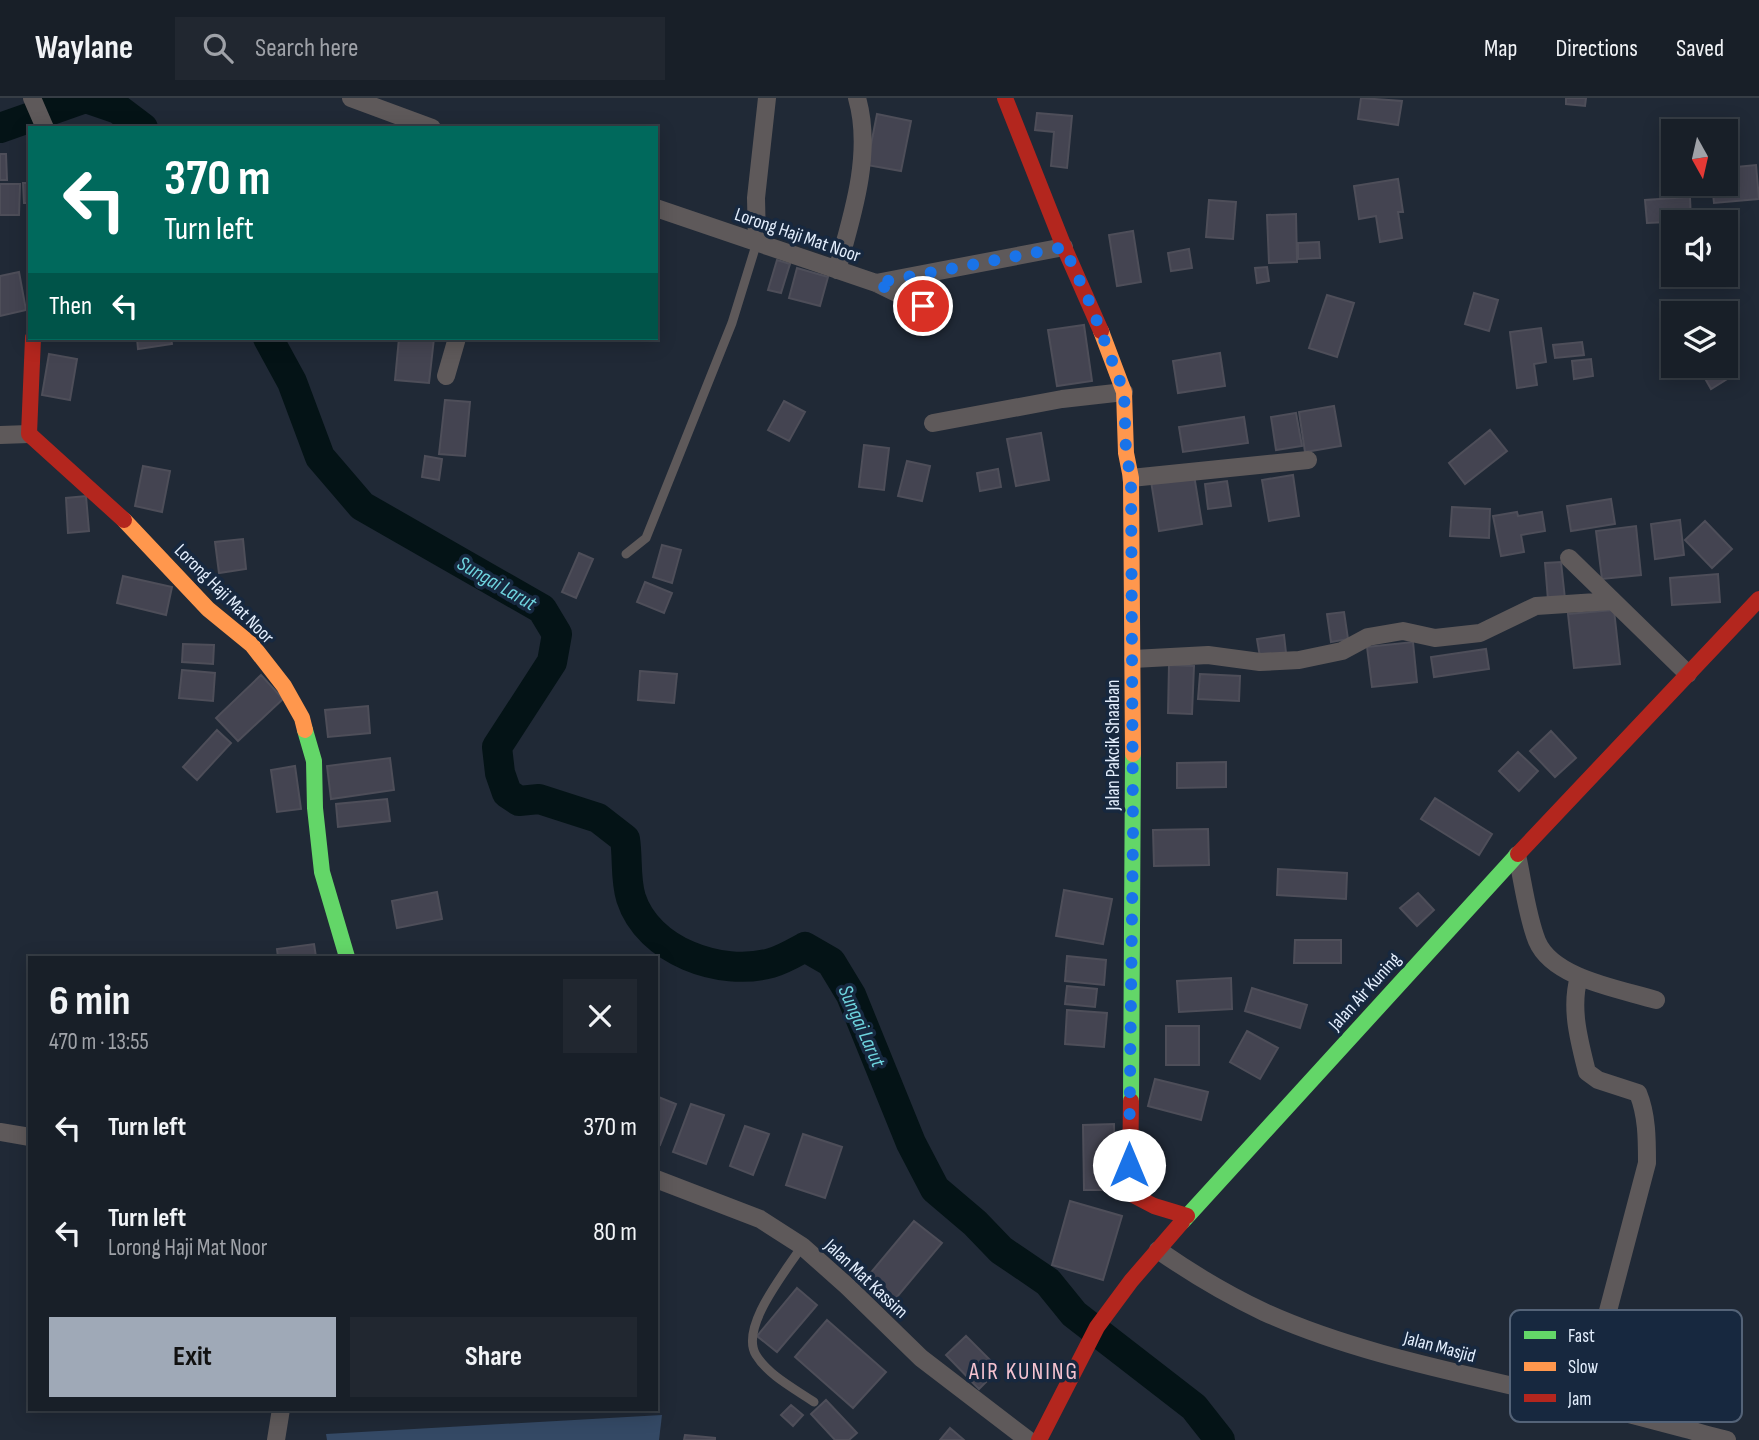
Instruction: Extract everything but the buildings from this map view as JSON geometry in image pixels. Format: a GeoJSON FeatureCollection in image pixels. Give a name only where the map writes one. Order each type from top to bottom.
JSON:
{"type":"FeatureCollection","features":[{"type":"Feature","properties":{"kind":"street"},"geometry":{"type":"LineString","coordinates":[[351,98],[427,126]]}},
{"type":"Feature","properties":{"kind":"street"},"geometry":{"type":"LineString","coordinates":[[757,242],[756,198],[767,98]]}},
{"type":"Feature","properties":{"kind":"street"},"geometry":{"type":"LineString","coordinates":[[837,270],[859,190],[862,116],[857,98]]}},
{"type":"Feature","properties":{"kind":"street","name":"Jalan Pakcik Shaaban"},"geometry":{"type":"LineString","coordinates":[[1006,98],[1124,392],[1126,453],[1131,478],[1133,659],[1130,1179],[1133,1195],[1140,1201],[1187,1216]]}},
{"type":"Feature","properties":{"kind":"street"},"geometry":{"type":"LineString","coordinates":[[32,99],[44,126]]}},
{"type":"Feature","properties":{"kind":"street","name":"Lorong Haji Mat Noor"},"geometry":{"type":"LineString","coordinates":[[658,209],[876,283],[923,306]]}},
{"type":"Feature","properties":{"kind":"street"},"geometry":{"type":"LineString","coordinates":[[876,283],[1064,247]]}},
{"type":"Feature","properties":{"kind":"street"},"geometry":{"type":"LineString","coordinates":[[0,435],[29,434],[33,340]]}},
{"type":"Feature","properties":{"kind":"street"},"geometry":{"type":"LineString","coordinates":[[446,376],[456,340]]}},
{"type":"Feature","properties":{"kind":"street"},"geometry":{"type":"LineString","coordinates":[[933,423],[1062,399],[1124,392]]}},
{"type":"Feature","properties":{"kind":"street","name":"Lorong Haji Mat Noor"},"geometry":{"type":"LineString","coordinates":[[29,434],[121,517],[208,609],[252,645],[284,686],[302,718],[314,761],[315,808],[322,872],[347,956]]}},
{"type":"Feature","properties":{"kind":"street"},"geometry":{"type":"LineString","coordinates":[[1131,478],[1308,460]]}},
{"type":"Feature","properties":{"kind":"street"},"geometry":{"type":"LineString","coordinates":[[1569,558],[1688,674]]}},
{"type":"Feature","properties":{"kind":"street","name":"Jalan Air Kuning"},"geometry":{"type":"LineString","coordinates":[[1039,1440],[1097,1327],[1187,1216],[1517,855],[1759,599]]}},
{"type":"Feature","properties":{"kind":"street"},"geometry":{"type":"LineString","coordinates":[[1133,659],[1208,656],[1260,662],[1299,660],[1342,651],[1368,637],[1402,631],[1436,638],[1480,633],[1536,606],[1612,601]]}},
{"type":"Feature","properties":{"kind":"street"},"geometry":{"type":"LineString","coordinates":[[1517,855],[1537,941],[1546,955],[1560,967],[1579,976],[1656,1000]]}},
{"type":"Feature","properties":{"kind":"street"},"geometry":{"type":"LineString","coordinates":[[1579,976],[1575,992],[1576,1020],[1587,1072],[1598,1080],[1637,1093],[1642,1103],[1647,1134],[1647,1163],[1608,1310]]}},
{"type":"Feature","properties":{"kind":"street"},"geometry":{"type":"LineString","coordinates":[[0,1132],[28,1136]]}},
{"type":"Feature","properties":{"kind":"street","name":"Jalan Mat Kassim"},"geometry":{"type":"LineString","coordinates":[[658,1180],[760,1219],[802,1246],[921,1358],[1028,1440]]}},
{"type":"Feature","properties":{"kind":"street","name":"Jalan Masjid"},"geometry":{"type":"LineString","coordinates":[[1158,1250],[1184,1268],[1264,1311],[1325,1335],[1430,1366],[1510,1385]]}},
{"type":"Feature","properties":{"kind":"street"},"geometry":{"type":"LineString","coordinates":[[276,1440],[281,1411]]}},
{"type":"Feature","properties":{"kind":"street","name":"Jalan Masjid"},"geometry":{"type":"LineString","coordinates":[[1650,1422],[1696,1436],[1727,1440]]}},
{"type":"Feature","properties":{"kind":"lane"},"geometry":{"type":"LineString","coordinates":[[626,554],[646,538],[732,323],[757,242]]}},
{"type":"Feature","properties":{"kind":"lane"},"geometry":{"type":"LineString","coordinates":[[802,1246],[755,1320],[751,1346],[756,1357],[767,1368],[814,1402]]}},
{"type":"Feature","properties":{"kind":"shaded area"},"geometry":{"type":"Polygon","coordinates":[[[662,1415],[659,1440],[327,1440],[326,1434],[662,1415]]]}},
{"type":"Feature","properties":{"kind":"waterway","name":"Sungai Larut"},"geometry":{"type":"LineString","coordinates":[[0,128],[85,98]]}},
{"type":"Feature","properties":{"kind":"waterway","name":"Sungai Larut"},"geometry":{"type":"LineString","coordinates":[[86,98],[118,109],[140,126]]}},
{"type":"Feature","properties":{"kind":"waterway","name":"Sungai Larut"},"geometry":{"type":"LineString","coordinates":[[269,340],[292,382],[320,457],[362,506],[542,609],[557,634],[552,662],[497,747],[500,773],[507,793],[519,801],[539,799],[598,818],[625,839],[629,891],[640,917],[669,946],[688,956],[709,963],[751,966],[775,962],[805,947],[831,962],[851,995],[911,1143],[935,1189],[975,1223],[1001,1250],[1048,1282],[1074,1314],[1194,1407],[1220,1440]]}},
{"type":"Feature","properties":{"kind":"traffic: fast"},"geometry":{"type":"LineString","coordinates":[[305,730],[314,761],[315,808],[322,872],[347,956]]}},
{"type":"Feature","properties":{"kind":"traffic: fast"},"geometry":{"type":"LineString","coordinates":[[1131,1101],[1133,754]]}},
{"type":"Feature","properties":{"kind":"traffic: fast"},"geometry":{"type":"LineString","coordinates":[[1182,1222],[1518,854]]}},
{"type":"Feature","properties":{"kind":"traffic: slow"},"geometry":{"type":"LineString","coordinates":[[1101,331],[1124,392],[1126,453],[1131,478],[1133,754]]}},
{"type":"Feature","properties":{"kind":"traffic: slow"},"geometry":{"type":"LineString","coordinates":[[124,520],[208,609],[252,645],[284,686],[302,718],[305,730]]}},
{"type":"Feature","properties":{"kind":"traffic: jam"},"geometry":{"type":"LineString","coordinates":[[1005,98],[1064,247],[1101,331]]}},
{"type":"Feature","properties":{"kind":"traffic: jam"},"geometry":{"type":"LineString","coordinates":[[33,340],[29,434],[124,520]]}},
{"type":"Feature","properties":{"kind":"traffic: jam"},"geometry":{"type":"LineString","coordinates":[[1518,854],[1759,599]]}},
{"type":"Feature","properties":{"kind":"traffic: jam"},"geometry":{"type":"LineString","coordinates":[[1131,1101],[1130,1179],[1133,1195],[1154,1206],[1187,1216]]}},
{"type":"Feature","properties":{"kind":"traffic: jam"},"geometry":{"type":"LineString","coordinates":[[1039,1440],[1097,1327],[1131,1281],[1182,1222]]}},
{"type":"Feature","properties":{"kind":"district","name":"AIR KUNING"},"geometry":{"type":"Point","coordinates":[1024,1371]}},
{"type":"Feature","properties":{"kind":"route"},"geometry":{"type":"LineString","coordinates":[[923,306],[876,283],[1064,247],[1090,303],[1124,392],[1126,453],[1131,478],[1133,684],[1129,1165]]}}]}
